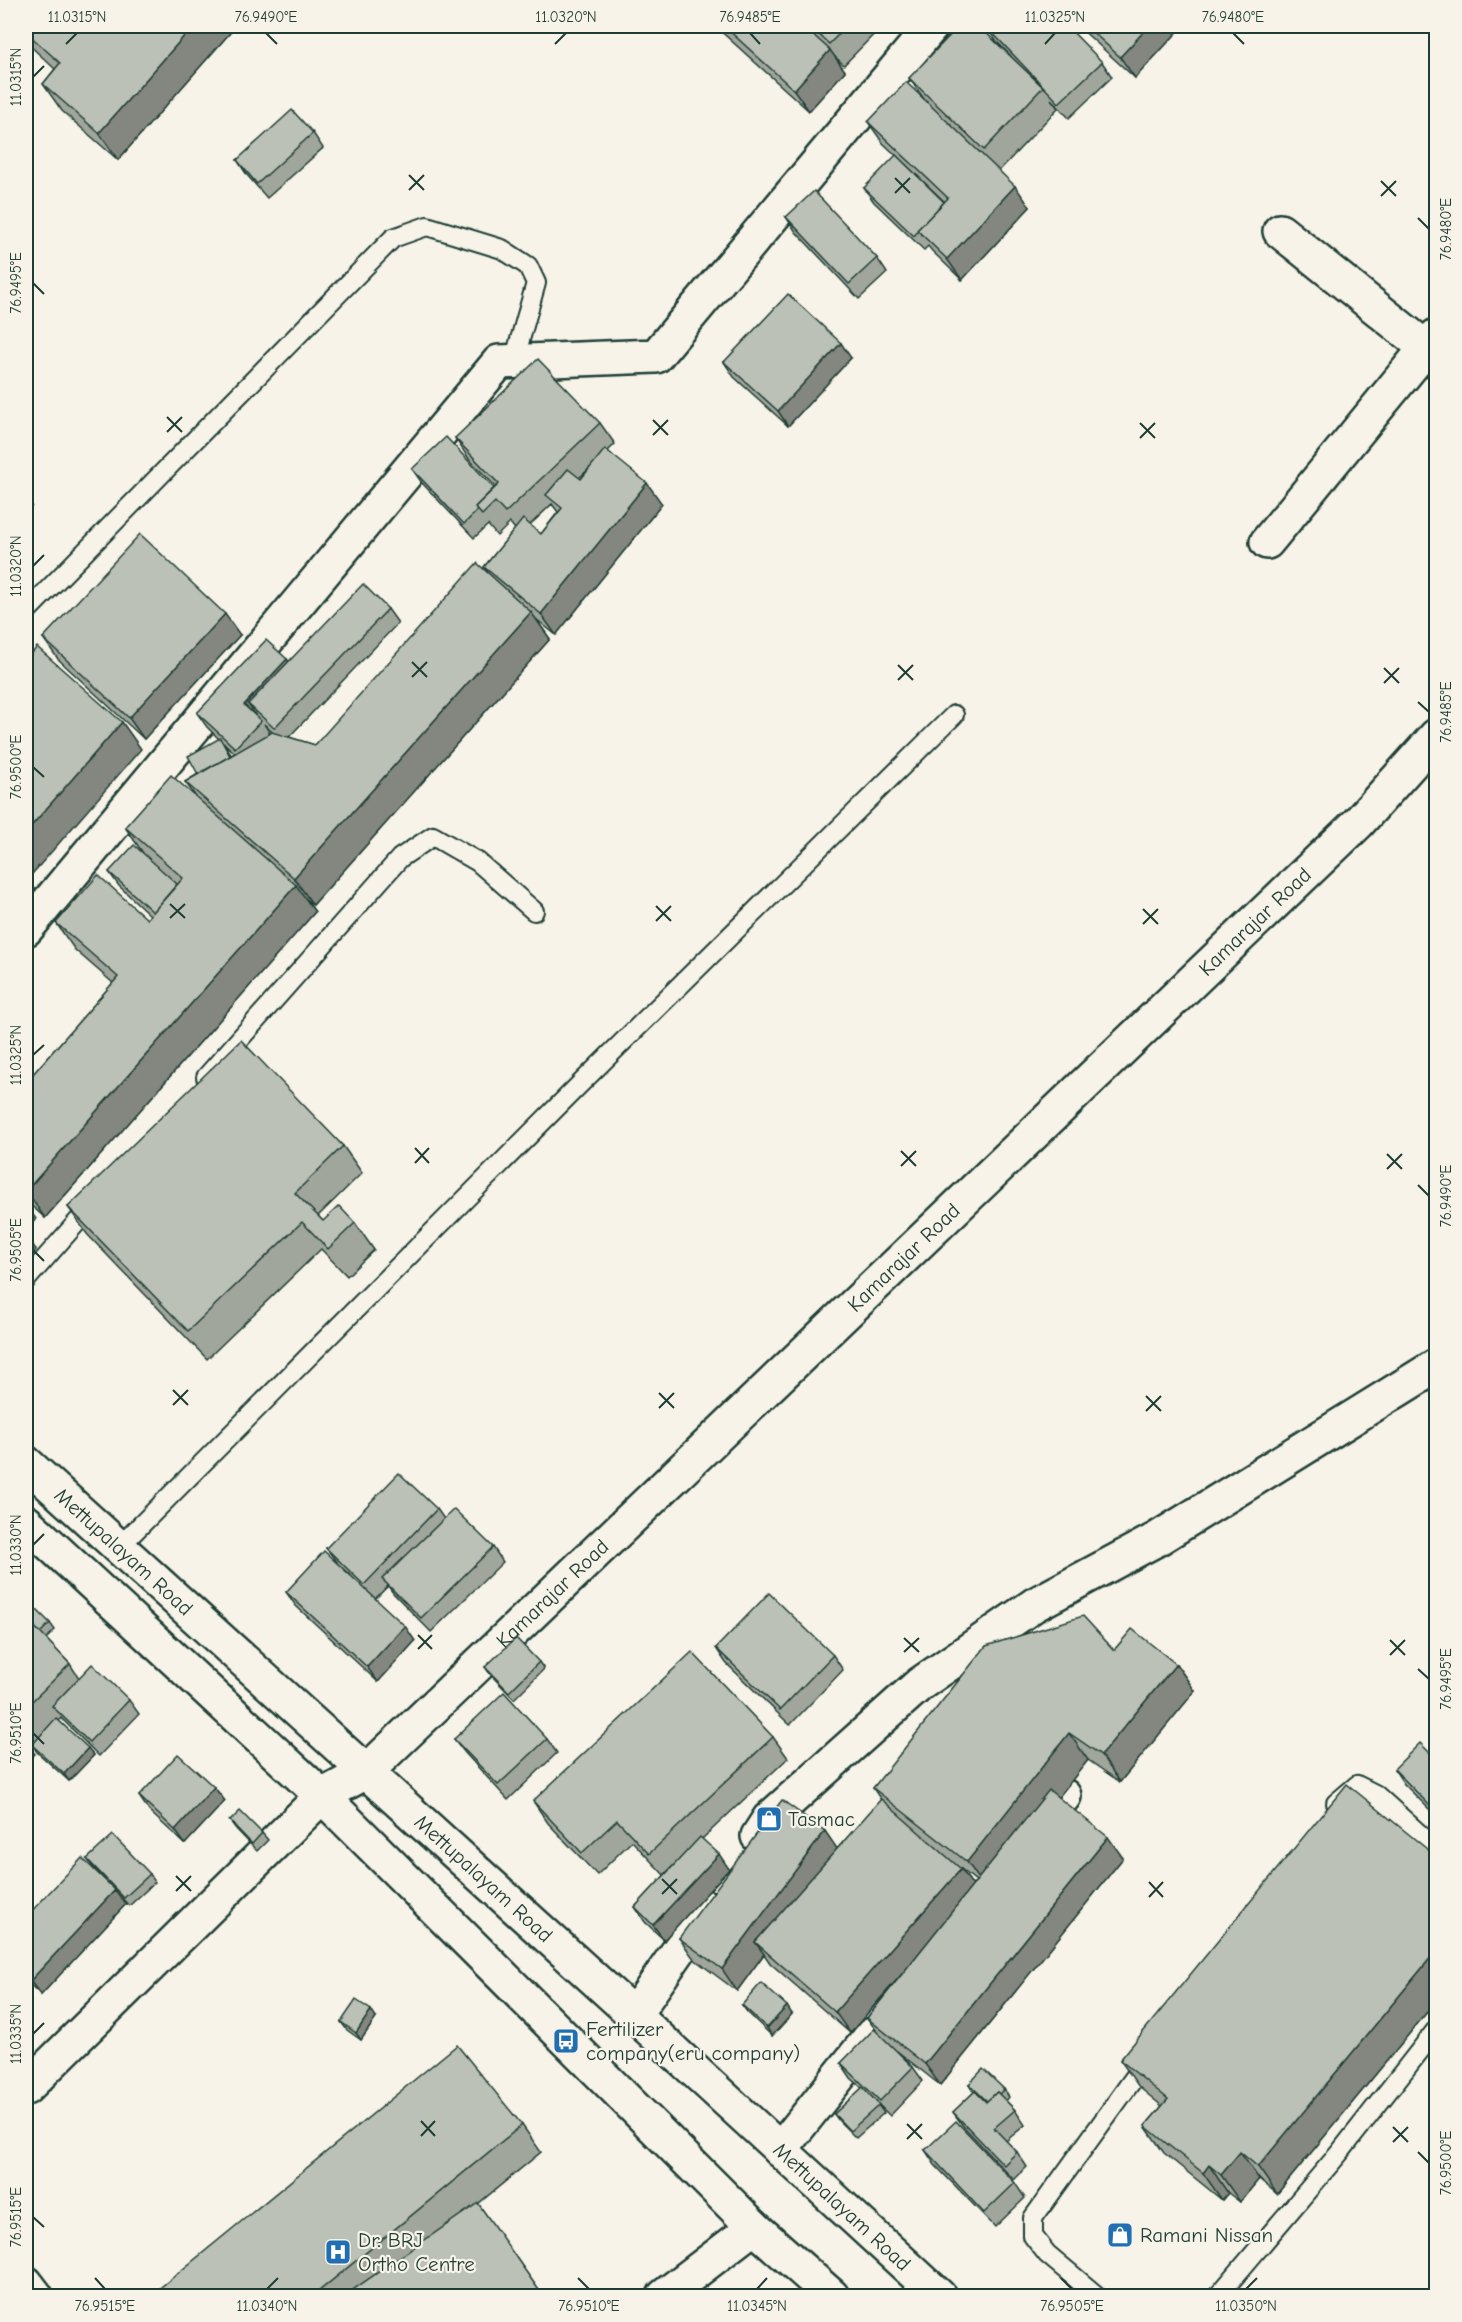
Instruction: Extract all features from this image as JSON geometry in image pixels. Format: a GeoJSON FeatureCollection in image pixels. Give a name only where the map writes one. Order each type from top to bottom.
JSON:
{"type":"FeatureCollection","features":[{"type":"Feature","properties":{"kind":"main road"},"geometry":{"type":"LineString","coordinates":[[26,929],[499,362],[656,356],[932,26]]}},
{"type":"Feature","properties":{"kind":"main road"},"geometry":{"type":"LineString","coordinates":[[1268,542],[1433,346],[1280,231]]}},
{"type":"Feature","properties":{"kind":"main road","name":"Kamarajar Road"},"geometry":{"type":"LineString","coordinates":[[26,2088],[322,1796],[366,1772],[1358,823],[1437,736]]}},
{"type":"Feature","properties":{"kind":"main road"},"geometry":{"type":"LineString","coordinates":[[742,1858],[770,1819],[920,1684],[1034,1605],[1157,1539],[1437,1366]]}},
{"type":"Feature","properties":{"kind":"main road","name":"Mettupalayam Road"},"geometry":{"type":"LineString","coordinates":[[26,1463],[634,2015],[939,2296]]}},
{"type":"Feature","properties":{"kind":"main road","name":"Mettupalayam Road"},"geometry":{"type":"LineString","coordinates":[[26,1522],[322,1796],[754,2227],[832,2296]]}},
{"type":"Feature","properties":{"kind":"main road"},"geometry":{"type":"LineString","coordinates":[[1011,1861],[1064,1796]]}},
{"type":"Feature","properties":{"kind":"main road"},"geometry":{"type":"LineString","coordinates":[[634,2015],[722,1888]]}},
{"type":"Feature","properties":{"kind":"main road"},"geometry":{"type":"LineString","coordinates":[[780,2150],[892,2011]]}},
{"type":"Feature","properties":{"kind":"main road"},"geometry":{"type":"LineString","coordinates":[[664,2296],[754,2227]]}},
{"type":"Feature","properties":{"kind":"main road"},"geometry":{"type":"LineString","coordinates":[[26,2283],[36,2296]]}},
{"type":"Feature","properties":{"kind":"lane"},"geometry":{"type":"LineString","coordinates":[[26,612],[393,238],[427,226],[502,249],[528,266],[536,283],[514,361]]}},
{"type":"Feature","properties":{"kind":"lane"},"geometry":{"type":"LineString","coordinates":[[118,1547],[577,1086],[954,715]]}},
{"type":"Feature","properties":{"kind":"lane"},"geometry":{"type":"LineString","coordinates":[[194,1089],[400,858],[433,836],[478,862],[534,911]]}},
{"type":"Feature","properties":{"kind":"lane"},"geometry":{"type":"LineString","coordinates":[[26,1280],[104,1191]]}},
{"type":"Feature","properties":{"kind":"lane"},"geometry":{"type":"LineString","coordinates":[[1322,1819],[1340,1797],[1357,1785],[1375,1794],[1437,1849]]}},
{"type":"Feature","properties":{"kind":"lane"},"geometry":{"type":"LineString","coordinates":[[1218,2296],[1341,2151],[1437,2030]]}},
{"type":"Feature","properties":{"kind":"lane"},"geometry":{"type":"LineString","coordinates":[[1097,2296],[1047,2254],[1033,2236],[1033,2218],[1160,2042]]}},
{"type":"Feature","properties":{"kind":"building"},"geometry":{"type":"Polygon","coordinates":[[[26,26],[193,26],[99,133],[43,84],[60,63],[26,32],[26,26]]]}},
{"type":"Feature","properties":{"kind":"building"},"geometry":{"type":"Polygon","coordinates":[[[724,26],[803,26],[830,50],[794,90],[724,26]]]}},
{"type":"Feature","properties":{"kind":"building"},"geometry":{"type":"Polygon","coordinates":[[[810,26],[847,26],[829,44],[810,26]]]}},
{"type":"Feature","properties":{"kind":"building"},"geometry":{"type":"Polygon","coordinates":[[[959,26],[979,26],[1043,87],[984,150],[909,78],[959,26]]]}},
{"type":"Feature","properties":{"kind":"building"},"geometry":{"type":"Polygon","coordinates":[[[986,26],[1067,26],[1102,62],[1059,103],[986,26]]]}},
{"type":"Feature","properties":{"kind":"building"},"geometry":{"type":"Polygon","coordinates":[[[1086,26],[1149,26],[1120,57],[1086,26]]]}},
{"type":"Feature","properties":{"kind":"building"},"geometry":{"type":"Polygon","coordinates":[[[906,82],[1015,186],[947,259],[917,230],[948,198],[868,122],[906,82]]]}},
{"type":"Feature","properties":{"kind":"building"},"geometry":{"type":"Polygon","coordinates":[[[292,110],[313,133],[257,184],[237,160],[292,110]]]}},
{"type":"Feature","properties":{"kind":"building"},"geometry":{"type":"Polygon","coordinates":[[[896,155],[944,202],[914,236],[864,188],[896,155]]]}},
{"type":"Feature","properties":{"kind":"building"},"geometry":{"type":"Polygon","coordinates":[[[814,191],[877,258],[849,284],[786,217],[814,191]]]}},
{"type":"Feature","properties":{"kind":"building"},"geometry":{"type":"Polygon","coordinates":[[[788,294],[841,343],[778,411],[724,362],[788,294]]]}},
{"type":"Feature","properties":{"kind":"building"},"geometry":{"type":"Polygon","coordinates":[[[538,359],[600,423],[505,513],[495,502],[482,515],[475,507],[499,484],[455,438],[538,359]]]}},
{"type":"Feature","properties":{"kind":"building"},"geometry":{"type":"Polygon","coordinates":[[[446,437],[494,488],[475,507],[477,511],[464,524],[412,469],[446,437]]]}},
{"type":"Feature","properties":{"kind":"building"},"geometry":{"type":"Polygon","coordinates":[[[605,449],[647,483],[541,614],[484,567],[523,519],[541,534],[562,508],[546,495],[568,469],[581,479],[605,449]]]}},
{"type":"Feature","properties":{"kind":"building"},"geometry":{"type":"Polygon","coordinates":[[[140,534],[225,614],[129,718],[43,638],[140,534]]]}},
{"type":"Feature","properties":{"kind":"building"},"geometry":{"type":"Polygon","coordinates":[[[477,563],[531,612],[294,878],[185,782],[272,732],[315,745],[477,563]]]}},
{"type":"Feature","properties":{"kind":"building"},"geometry":{"type":"Polygon","coordinates":[[[363,584],[388,609],[274,728],[248,704],[363,584]]]}},
{"type":"Feature","properties":{"kind":"building"},"geometry":{"type":"Polygon","coordinates":[[[266,640],[287,659],[244,705],[261,721],[235,748],[197,713],[266,640]]]}},
{"type":"Feature","properties":{"kind":"building"},"geometry":{"type":"Polygon","coordinates":[[[37,647],[122,722],[26,832],[26,660],[37,647]]]}},
{"type":"Feature","properties":{"kind":"building"},"geometry":{"type":"Polygon","coordinates":[[[220,738],[230,756],[198,774],[188,756],[220,738]]]}},
{"type":"Feature","properties":{"kind":"building"},"geometry":{"type":"Polygon","coordinates":[[[171,775],[296,885],[26,1191],[26,1082],[118,977],[56,923],[98,875],[147,919],[183,878],[125,827],[171,775]]]}},
{"type":"Feature","properties":{"kind":"building"},"geometry":{"type":"Polygon","coordinates":[[[134,845],[177,884],[153,912],[109,872],[134,845]]]}},
{"type":"Feature","properties":{"kind":"building"},"geometry":{"type":"Polygon","coordinates":[[[241,1040],[343,1146],[295,1193],[323,1221],[339,1206],[355,1223],[328,1249],[302,1222],[188,1331],[68,1207],[241,1040]]]}},
{"type":"Feature","properties":{"kind":"building"},"geometry":{"type":"Polygon","coordinates":[[[399,1473],[437,1509],[364,1585],[326,1548],[399,1473]]]}},
{"type":"Feature","properties":{"kind":"building"},"geometry":{"type":"Polygon","coordinates":[[[454,1509],[493,1547],[421,1618],[382,1579],[454,1509]]]}},
{"type":"Feature","properties":{"kind":"building"},"geometry":{"type":"Polygon","coordinates":[[[324,1551],[405,1626],[367,1667],[286,1592],[324,1551]]]}},
{"type":"Feature","properties":{"kind":"building"},"geometry":{"type":"Polygon","coordinates":[[[769,1593],[833,1655],[780,1710],[716,1648],[769,1593]]]}},
{"type":"Feature","properties":{"kind":"building"},"geometry":{"type":"Polygon","coordinates":[[[28,1601],[50,1623],[40,1633],[26,1618],[28,1601]]]}},
{"type":"Feature","properties":{"kind":"building"},"geometry":{"type":"Polygon","coordinates":[[[1083,1616],[1114,1650],[1132,1629],[1176,1664],[1101,1755],[1069,1733],[967,1862],[873,1788],[986,1646],[1083,1616]]]}},
{"type":"Feature","properties":{"kind":"building"},"geometry":{"type":"Polygon","coordinates":[[[26,1618],[70,1664],[26,1707],[26,1618]]]}},
{"type":"Feature","properties":{"kind":"building"},"geometry":{"type":"Polygon","coordinates":[[[516,1638],[539,1662],[509,1692],[485,1667],[516,1638]]]}},
{"type":"Feature","properties":{"kind":"building"},"geometry":{"type":"Polygon","coordinates":[[[692,1652],[773,1737],[649,1854],[617,1820],[582,1853],[533,1801],[692,1652]]]}},
{"type":"Feature","properties":{"kind":"building"},"geometry":{"type":"Polygon","coordinates":[[[92,1664],[129,1700],[89,1742],[52,1706],[92,1664]]]}},
{"type":"Feature","properties":{"kind":"building"},"geometry":{"type":"Polygon","coordinates":[[[504,1692],[547,1739],[498,1785],[454,1739],[504,1692]]]}},
{"type":"Feature","properties":{"kind":"building"},"geometry":{"type":"Polygon","coordinates":[[[56,1718],[88,1748],[64,1774],[32,1745],[56,1718]]]}},
{"type":"Feature","properties":{"kind":"building"},"geometry":{"type":"Polygon","coordinates":[[[1420,1743],[1437,1760],[1437,1813],[1394,1769],[1420,1743]]]}},
{"type":"Feature","properties":{"kind":"building"},"geometry":{"type":"Polygon","coordinates":[[[178,1754],[214,1787],[175,1830],[139,1796],[178,1754]]]}},
{"type":"Feature","properties":{"kind":"building"},"geometry":{"type":"Polygon","coordinates":[[[1347,1784],[1437,1857],[1437,1950],[1258,2167],[1240,2152],[1221,2175],[1209,2165],[1203,2173],[1145,2126],[1168,2099],[1120,2060],[1347,1784]]]}},
{"type":"Feature","properties":{"kind":"building"},"geometry":{"type":"Polygon","coordinates":[[[1049,1790],[1108,1837],[925,2064],[867,2018],[1049,1790]]]}},
{"type":"Feature","properties":{"kind":"building"},"geometry":{"type":"Polygon","coordinates":[[[881,1799],[961,1869],[835,2012],[755,1942],[881,1799]]]}},
{"type":"Feature","properties":{"kind":"building"},"geometry":{"type":"Polygon","coordinates":[[[782,1800],[825,1831],[722,1969],[679,1938],[782,1800]]]}},
{"type":"Feature","properties":{"kind":"building"},"geometry":{"type":"Polygon","coordinates":[[[240,1811],[262,1833],[252,1844],[230,1821],[240,1811]]]}},
{"type":"Feature","properties":{"kind":"building"},"geometry":{"type":"Polygon","coordinates":[[[113,1835],[150,1874],[124,1898],[87,1859],[113,1835]]]}},
{"type":"Feature","properties":{"kind":"building"},"geometry":{"type":"Polygon","coordinates":[[[700,1837],[719,1854],[653,1925],[635,1907],[700,1837]]]}},
{"type":"Feature","properties":{"kind":"building"},"geometry":{"type":"Polygon","coordinates":[[[82,1858],[115,1890],[30,1981],[26,1976],[26,1917],[82,1858]]]}},
{"type":"Feature","properties":{"kind":"building"},"geometry":{"type":"Polygon","coordinates":[[[761,1983],[787,2006],[767,2028],[742,2005],[761,1983]]]}},
{"type":"Feature","properties":{"kind":"building"},"geometry":{"type":"Polygon","coordinates":[[[356,2000],[371,2010],[356,2033],[341,2022],[356,2000]]]}},
{"type":"Feature","properties":{"kind":"building"},"geometry":{"type":"Polygon","coordinates":[[[874,2029],[913,2067],[880,2101],[841,2063],[874,2029]]]}},
{"type":"Feature","properties":{"kind":"building"},"geometry":{"type":"Polygon","coordinates":[[[457,2045],[522,2125],[313,2296],[150,2296],[457,2045]]]}},
{"type":"Feature","properties":{"kind":"building"},"geometry":{"type":"Polygon","coordinates":[[[983,2069],[1004,2089],[987,2101],[969,2084],[983,2069]]]}},
{"type":"Feature","properties":{"kind":"building"},"geometry":{"type":"Polygon","coordinates":[[[863,2087],[879,2105],[850,2131],[834,2114],[863,2087]]]}},
{"type":"Feature","properties":{"kind":"building"},"geometry":{"type":"Polygon","coordinates":[[[975,2091],[986,2102],[997,2092],[1015,2110],[994,2128],[1017,2152],[1004,2165],[953,2112],[975,2091]]]}},
{"type":"Feature","properties":{"kind":"building"},"geometry":{"type":"Polygon","coordinates":[[[956,2121],[1015,2183],[984,2213],[925,2150],[956,2121]]]}},
{"type":"Feature","properties":{"kind":"building"},"geometry":{"type":"Polygon","coordinates":[[[478,2203],[543,2296],[344,2296],[478,2203]]]}},
{"type":"Feature","properties":{"kind":"place","name":"Tasmac"},"geometry":{"type":"Point","coordinates":[769,1819]}},
{"type":"Feature","properties":{"kind":"place","name":"Fertilizer company(eru company)"},"geometry":{"type":"Point","coordinates":[566,2041]}},
{"type":"Feature","properties":{"kind":"place","name":"Ramani Nissan"},"geometry":{"type":"Point","coordinates":[1120,2235]}},
{"type":"Feature","properties":{"kind":"place","name":"Dr. BRJ Ortho Centre"},"geometry":{"type":"Point","coordinates":[338,2252]}}]}
